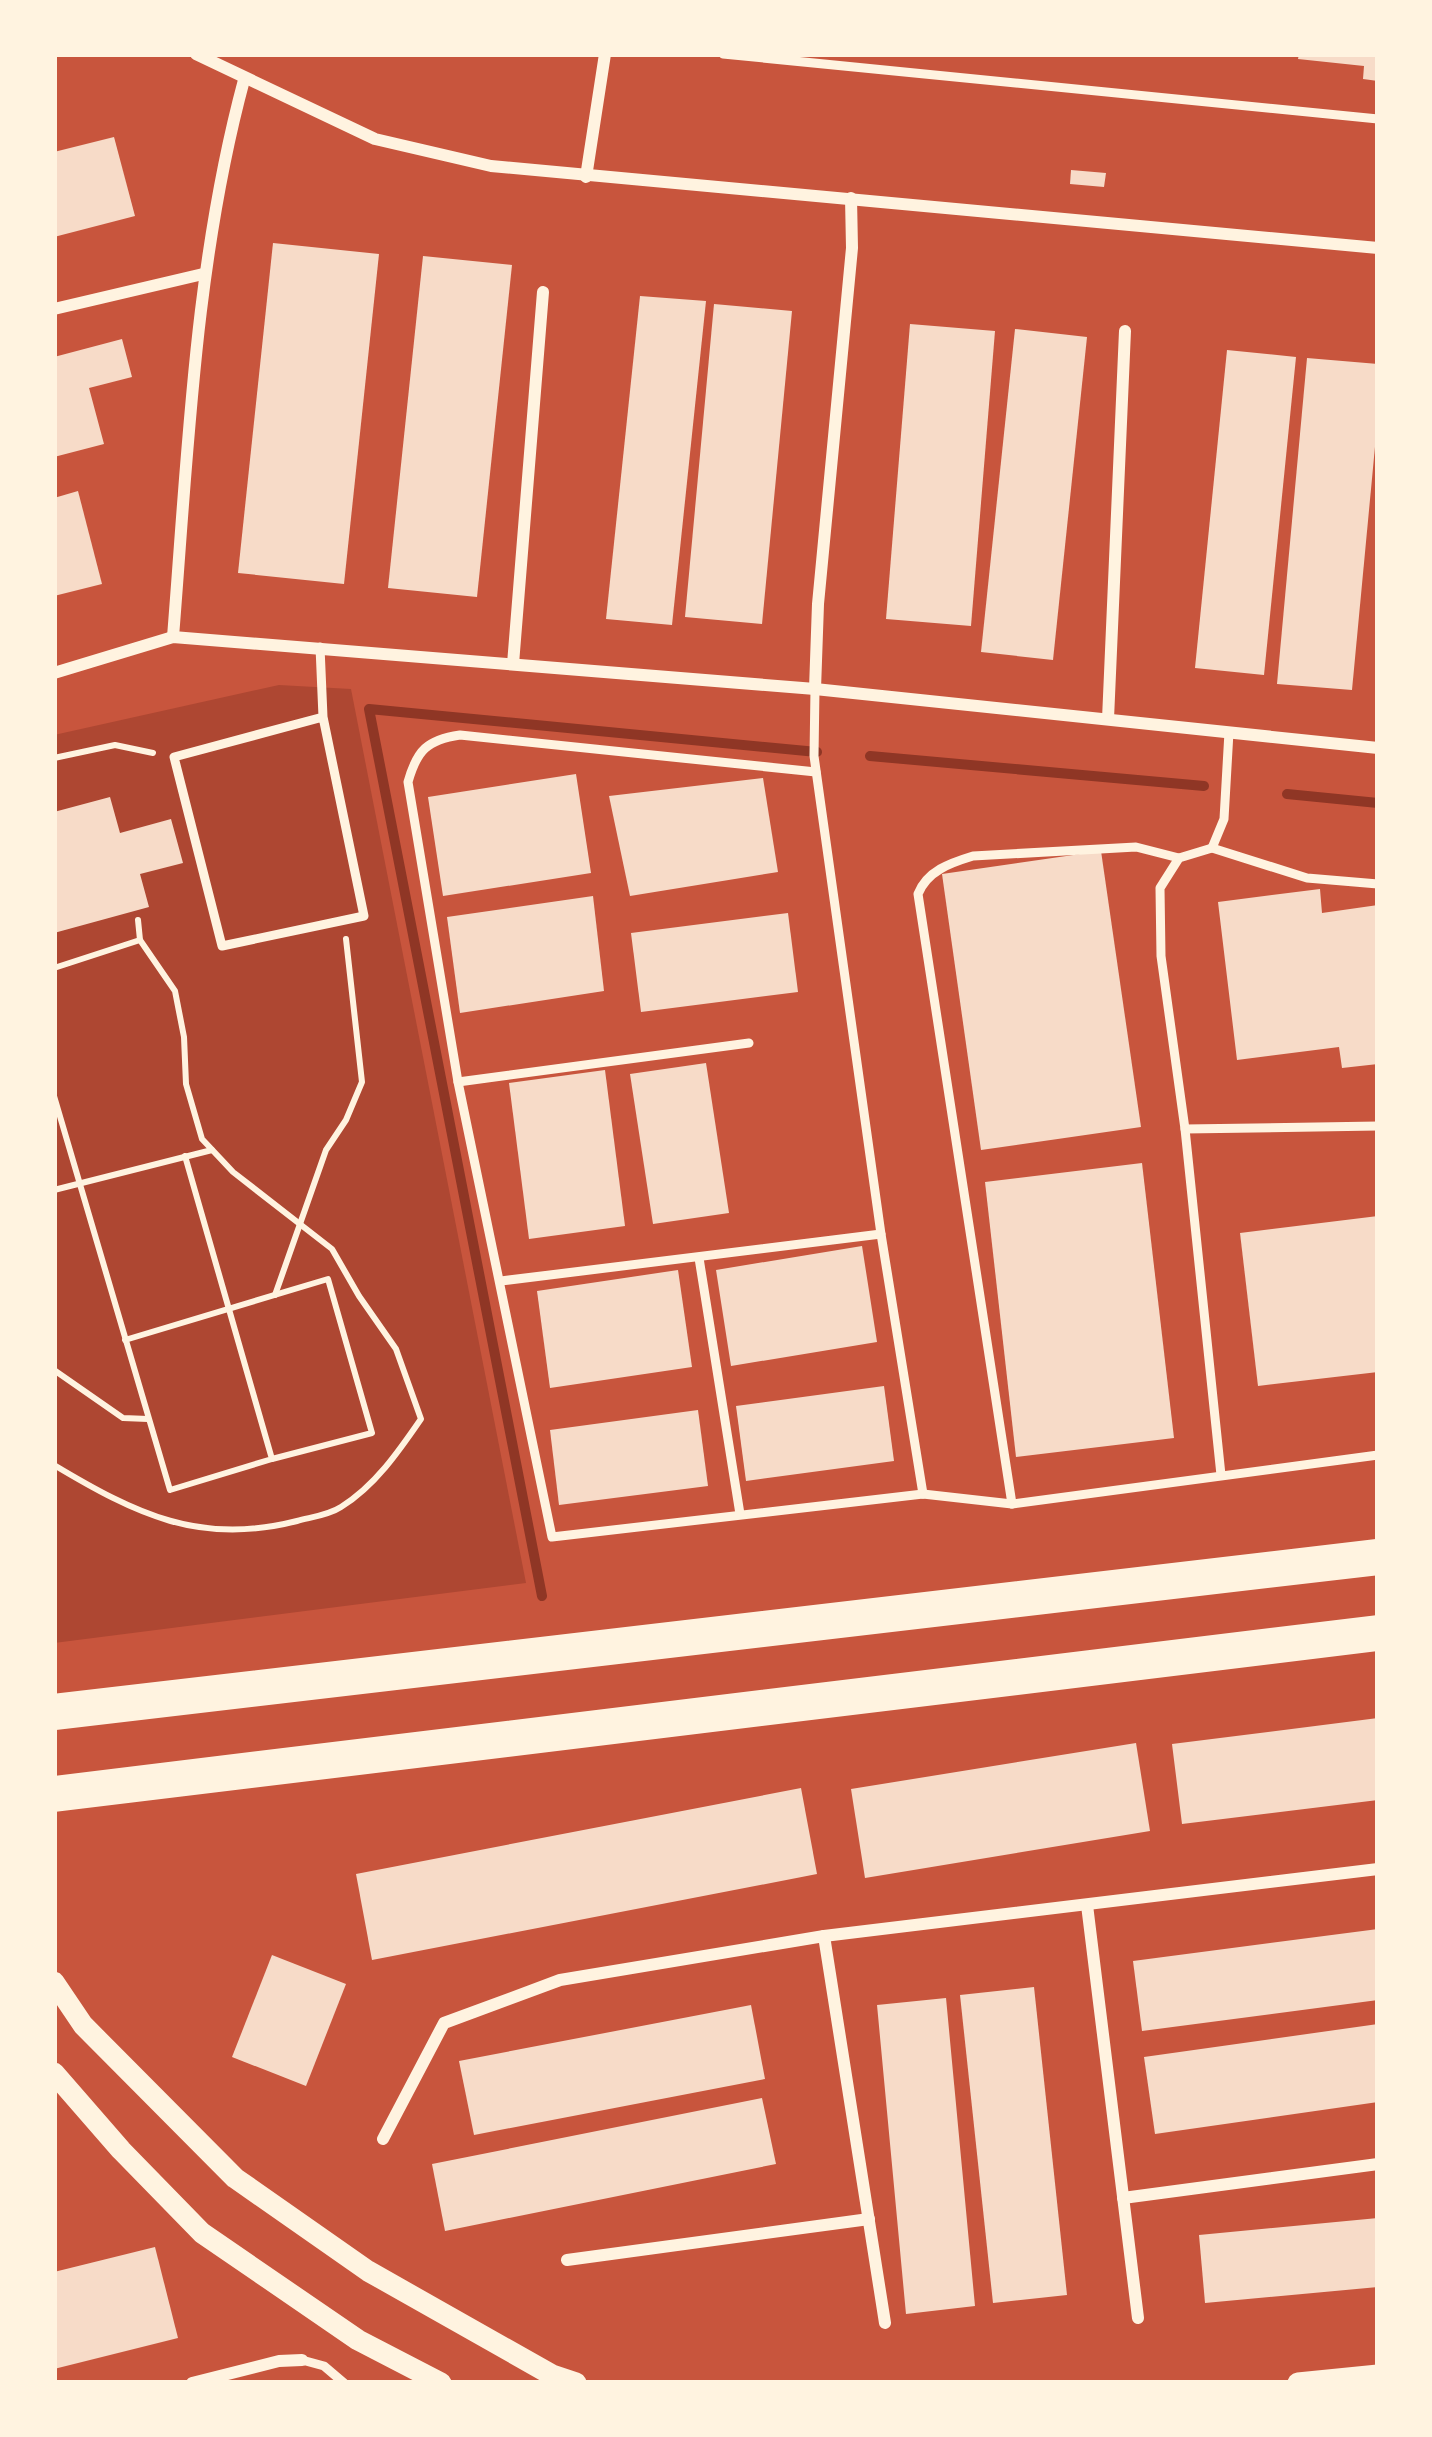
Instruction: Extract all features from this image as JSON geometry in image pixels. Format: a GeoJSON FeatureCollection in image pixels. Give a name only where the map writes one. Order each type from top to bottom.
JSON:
{"type":"FeatureCollection","features":[{"type":"Feature","properties":{"kind":"highway"},"geometry":{"type":"LineString","coordinates":[[54,1712],[1378,1557]]}},
{"type":"Feature","properties":{"kind":"highway"},"geometry":{"type":"LineString","coordinates":[[54,1794],[1378,1633]]}},
{"type":"Feature","properties":{"kind":"street"},"geometry":{"type":"LineString","coordinates":[[196,54],[375,139],[431,155],[586,177],[1378,248]]}},
{"type":"Feature","properties":{"kind":"street"},"geometry":{"type":"LineString","coordinates":[[586,177],[605,54]]}},
{"type":"Feature","properties":{"kind":"street"},"geometry":{"type":"LineString","coordinates":[[172,637],[203,274],[244,80]]}},
{"type":"Feature","properties":{"kind":"street"},"geometry":{"type":"LineString","coordinates":[[815,689],[818,604],[852,248],[851,198]]}},
{"type":"Feature","properties":{"kind":"street"},"geometry":{"type":"LineString","coordinates":[[54,309],[203,274]]}},
{"type":"Feature","properties":{"kind":"street"},"geometry":{"type":"LineString","coordinates":[[513,664],[543,292]]}},
{"type":"Feature","properties":{"kind":"street"},"geometry":{"type":"LineString","coordinates":[[1108,719],[1125,331]]}},
{"type":"Feature","properties":{"kind":"street"},"geometry":{"type":"LineString","coordinates":[[54,673],[172,637],[815,689],[1378,748]]}},
{"type":"Feature","properties":{"kind":"street"},"geometry":{"type":"LineString","coordinates":[[382,2139],[444,2023],[560,1980],[824,1936],[1378,1869]]}},
{"type":"Feature","properties":{"kind":"street"},"geometry":{"type":"LineString","coordinates":[[1087,1905],[1138,2318]]}},
{"type":"Feature","properties":{"kind":"street"},"geometry":{"type":"LineString","coordinates":[[824,1936],[885,2324]]}},
{"type":"Feature","properties":{"kind":"street"},"geometry":{"type":"LineString","coordinates":[[54,1982],[83,2025],[235,2178],[368,2271],[552,2375],[576,2383]]}},
{"type":"Feature","properties":{"kind":"street"},"geometry":{"type":"LineString","coordinates":[[54,2073],[202,2233],[358,2340],[441,2383]]}},
{"type":"Feature","properties":{"kind":"street"},"geometry":{"type":"LineString","coordinates":[[1123,2198],[1378,2164]]}},
{"type":"Feature","properties":{"kind":"street"},"geometry":{"type":"LineString","coordinates":[[567,2260],[869,2219]]}},
{"type":"Feature","properties":{"kind":"street"},"geometry":{"type":"LineString","coordinates":[[192,2383],[279,2361],[302,2360]]}},
{"type":"Feature","properties":{"kind":"street"},"geometry":{"type":"LineString","coordinates":[[1298,2383],[1378,2375]]}},
{"type":"Feature","properties":{"kind":"lane"},"geometry":{"type":"LineString","coordinates":[[723,54],[1378,119]]}},
{"type":"Feature","properties":{"kind":"lane"},"geometry":{"type":"LineString","coordinates":[[320,647],[322,716],[364,916],[223,946],[175,757],[322,716]]}},
{"type":"Feature","properties":{"kind":"lane"},"geometry":{"type":"LineString","coordinates":[[815,689],[816,772],[880,1234],[923,1494]]}},
{"type":"Feature","properties":{"kind":"lane"},"geometry":{"type":"LineString","coordinates":[[1211,848],[1224,819],[1229,732]]}},
{"type":"Feature","properties":{"kind":"lane"},"geometry":{"type":"LineString","coordinates":[[816,772],[460,735],[423,746],[415,758],[408,782],[458,1082],[551,1537],[923,1494],[1012,1504],[1378,1455]]}},
{"type":"Feature","properties":{"kind":"lane"},"geometry":{"type":"LineString","coordinates":[[1012,1504],[918,894],[923,880],[949,863],[973,856],[1136,847],[1179,858],[1211,848],[1307,878],[1378,884]]}},
{"type":"Feature","properties":{"kind":"lane"},"geometry":{"type":"LineString","coordinates":[[1179,858],[1160,888],[1161,956],[1185,1129],[1221,1474]]}},
{"type":"Feature","properties":{"kind":"lane"},"geometry":{"type":"LineString","coordinates":[[458,1082],[749,1043]]}},
{"type":"Feature","properties":{"kind":"lane"},"geometry":{"type":"LineString","coordinates":[[1185,1129],[1378,1126]]}},
{"type":"Feature","properties":{"kind":"lane"},"geometry":{"type":"LineString","coordinates":[[501,1281],[880,1234]]}},
{"type":"Feature","properties":{"kind":"lane"},"geometry":{"type":"LineString","coordinates":[[699,1258],[740,1514]]}},
{"type":"Feature","properties":{"kind":"lane"},"geometry":{"type":"LineString","coordinates":[[302,2360],[324,2366],[344,2383]]}},
{"type":"Feature","properties":{"kind":"path"},"geometry":{"type":"LineString","coordinates":[[54,758],[115,745],[175,757]]}},
{"type":"Feature","properties":{"kind":"path"},"geometry":{"type":"LineString","coordinates":[[54,1465],[121,1502],[185,1528],[267,1528],[337,1510],[366,1489],[421,1419],[397,1348],[332,1249],[233,1172],[202,1139],[186,1084],[175,991],[140,940],[138,920]]}},
{"type":"Feature","properties":{"kind":"path"},"geometry":{"type":"LineString","coordinates":[[275,1295],[326,1150],[346,1120],[362,1082],[344,920]]}},
{"type":"Feature","properties":{"kind":"path"},"geometry":{"type":"LineString","coordinates":[[54,968],[140,940]]}},
{"type":"Feature","properties":{"kind":"path"},"geometry":{"type":"LineString","coordinates":[[54,1096],[79,1184],[125,1340],[148,1418],[170,1490],[372,1433],[328,1279],[125,1340]]}},
{"type":"Feature","properties":{"kind":"path"},"geometry":{"type":"LineString","coordinates":[[54,1190],[212,1150]]}},
{"type":"Feature","properties":{"kind":"path"},"geometry":{"type":"LineString","coordinates":[[185,1156],[272,1459]]}},
{"type":"Feature","properties":{"kind":"path"},"geometry":{"type":"LineString","coordinates":[[54,1370],[123,1418],[148,1418]]}},
{"type":"Feature","properties":{"kind":"shaded area"},"geometry":{"type":"Polygon","coordinates":[[[279,685],[351,689],[526,1583],[54,1643],[54,735],[279,685]]]}},
{"type":"Feature","properties":{"kind":"building"},"geometry":{"type":"Polygon","coordinates":[[[1299,54],[1378,54],[1378,81],[1363,79],[1364,66],[1298,59],[1299,54]]]}},
{"type":"Feature","properties":{"kind":"building"},"geometry":{"type":"Polygon","coordinates":[[[114,137],[135,216],[54,237],[54,152],[114,137]]]}},
{"type":"Feature","properties":{"kind":"building"},"geometry":{"type":"Polygon","coordinates":[[[1071,170],[1106,173],[1104,187],[1070,184],[1071,170]]]}},
{"type":"Feature","properties":{"kind":"building"},"geometry":{"type":"Polygon","coordinates":[[[273,243],[379,254],[344,584],[238,573],[273,243]]]}},
{"type":"Feature","properties":{"kind":"building"},"geometry":{"type":"Polygon","coordinates":[[[423,256],[512,265],[477,597],[388,588],[423,256]]]}},
{"type":"Feature","properties":{"kind":"building"},"geometry":{"type":"Polygon","coordinates":[[[640,296],[706,301],[672,625],[606,619],[640,296]]]}},
{"type":"Feature","properties":{"kind":"building"},"geometry":{"type":"Polygon","coordinates":[[[714,304],[792,311],[762,624],[685,617],[714,304]]]}},
{"type":"Feature","properties":{"kind":"building"},"geometry":{"type":"Polygon","coordinates":[[[910,324],[995,331],[971,626],[886,619],[910,324]]]}},
{"type":"Feature","properties":{"kind":"building"},"geometry":{"type":"Polygon","coordinates":[[[1015,329],[1087,337],[1053,660],[981,652],[1015,329]]]}},
{"type":"Feature","properties":{"kind":"building"},"geometry":{"type":"Polygon","coordinates":[[[122,339],[132,377],[89,388],[104,444],[54,457],[54,357],[122,339]]]}},
{"type":"Feature","properties":{"kind":"building"},"geometry":{"type":"Polygon","coordinates":[[[1227,350],[1296,357],[1264,675],[1195,668],[1227,350]]]}},
{"type":"Feature","properties":{"kind":"building"},"geometry":{"type":"Polygon","coordinates":[[[1307,358],[1378,364],[1378,415],[1352,690],[1277,684],[1307,358]]]}},
{"type":"Feature","properties":{"kind":"building"},"geometry":{"type":"Polygon","coordinates":[[[78,491],[102,584],[54,596],[54,498],[78,491]]]}},
{"type":"Feature","properties":{"kind":"building"},"geometry":{"type":"Polygon","coordinates":[[[576,774],[591,873],[443,896],[428,797],[576,774]]]}},
{"type":"Feature","properties":{"kind":"building"},"geometry":{"type":"Polygon","coordinates":[[[763,778],[778,872],[630,896],[609,796],[763,778]]]}},
{"type":"Feature","properties":{"kind":"building"},"geometry":{"type":"Polygon","coordinates":[[[110,797],[120,833],[171,819],[183,863],[140,874],[149,907],[54,933],[54,812],[110,797]]]}},
{"type":"Feature","properties":{"kind":"building"},"geometry":{"type":"Polygon","coordinates":[[[1101,851],[1141,1127],[981,1150],[942,874],[1101,851]]]}},
{"type":"Feature","properties":{"kind":"building"},"geometry":{"type":"Polygon","coordinates":[[[1320,889],[1322,913],[1378,905],[1378,1064],[1342,1068],[1339,1047],[1237,1060],[1218,902],[1320,889]]]}},
{"type":"Feature","properties":{"kind":"building"},"geometry":{"type":"Polygon","coordinates":[[[593,896],[604,991],[460,1013],[447,917],[593,896]]]}},
{"type":"Feature","properties":{"kind":"building"},"geometry":{"type":"Polygon","coordinates":[[[788,913],[798,992],[641,1012],[631,933],[788,913]]]}},
{"type":"Feature","properties":{"kind":"building"},"geometry":{"type":"Polygon","coordinates":[[[706,1063],[729,1213],[653,1224],[630,1074],[706,1063]]]}},
{"type":"Feature","properties":{"kind":"building"},"geometry":{"type":"Polygon","coordinates":[[[605,1070],[625,1226],[529,1239],[509,1083],[605,1070]]]}},
{"type":"Feature","properties":{"kind":"building"},"geometry":{"type":"Polygon","coordinates":[[[1142,1163],[1174,1438],[1016,1457],[985,1182],[1142,1163]]]}},
{"type":"Feature","properties":{"kind":"building"},"geometry":{"type":"Polygon","coordinates":[[[1378,1216],[1378,1372],[1258,1386],[1240,1233],[1378,1216]]]}},
{"type":"Feature","properties":{"kind":"building"},"geometry":{"type":"Polygon","coordinates":[[[862,1246],[877,1342],[731,1366],[716,1270],[862,1246]]]}},
{"type":"Feature","properties":{"kind":"building"},"geometry":{"type":"Polygon","coordinates":[[[678,1270],[692,1367],[550,1388],[537,1291],[678,1270]]]}},
{"type":"Feature","properties":{"kind":"building"},"geometry":{"type":"Polygon","coordinates":[[[884,1386],[894,1461],[746,1481],[736,1406],[884,1386]]]}},
{"type":"Feature","properties":{"kind":"building"},"geometry":{"type":"Polygon","coordinates":[[[698,1410],[708,1486],[559,1505],[550,1430],[698,1410]]]}},
{"type":"Feature","properties":{"kind":"building"},"geometry":{"type":"Polygon","coordinates":[[[1378,1718],[1378,1800],[1182,1824],[1172,1744],[1378,1718]]]}},
{"type":"Feature","properties":{"kind":"building"},"geometry":{"type":"Polygon","coordinates":[[[1136,1743],[1150,1831],[865,1878],[851,1789],[1136,1743]]]}},
{"type":"Feature","properties":{"kind":"building"},"geometry":{"type":"Polygon","coordinates":[[[801,1788],[817,1874],[372,1960],[356,1874],[801,1788]]]}},
{"type":"Feature","properties":{"kind":"building"},"geometry":{"type":"Polygon","coordinates":[[[1378,1929],[1378,2000],[1142,2031],[1133,1961],[1378,1929]]]}},
{"type":"Feature","properties":{"kind":"building"},"geometry":{"type":"Polygon","coordinates":[[[272,1955],[346,1984],[306,2086],[232,2057],[272,1955]]]}},
{"type":"Feature","properties":{"kind":"building"},"geometry":{"type":"Polygon","coordinates":[[[1034,1987],[1067,2295],[993,2303],[960,1995],[1034,1987]]]}},
{"type":"Feature","properties":{"kind":"building"},"geometry":{"type":"Polygon","coordinates":[[[946,1998],[975,2306],[906,2314],[877,2005],[946,1998]]]}},
{"type":"Feature","properties":{"kind":"building"},"geometry":{"type":"Polygon","coordinates":[[[751,2005],[765,2079],[474,2135],[459,2061],[751,2005]]]}},
{"type":"Feature","properties":{"kind":"building"},"geometry":{"type":"Polygon","coordinates":[[[1378,2024],[1378,2102],[1155,2134],[1144,2057],[1378,2024]]]}},
{"type":"Feature","properties":{"kind":"building"},"geometry":{"type":"Polygon","coordinates":[[[762,2098],[776,2164],[445,2231],[432,2164],[762,2098]]]}},
{"type":"Feature","properties":{"kind":"building"},"geometry":{"type":"Polygon","coordinates":[[[1378,2218],[1378,2287],[1205,2303],[1199,2235],[1378,2218]]]}},
{"type":"Feature","properties":{"kind":"building"},"geometry":{"type":"Polygon","coordinates":[[[155,2247],[178,2338],[54,2369],[54,2272],[155,2247]]]}},
{"type":"Feature","properties":{"kind":"waterway"},"geometry":{"type":"LineString","coordinates":[[542,1596],[369,709],[817,752]]}},
{"type":"Feature","properties":{"kind":"waterway"},"geometry":{"type":"LineString","coordinates":[[870,756],[1204,786]]}},
{"type":"Feature","properties":{"kind":"waterway"},"geometry":{"type":"LineString","coordinates":[[1287,794],[1378,803]]}}]}
